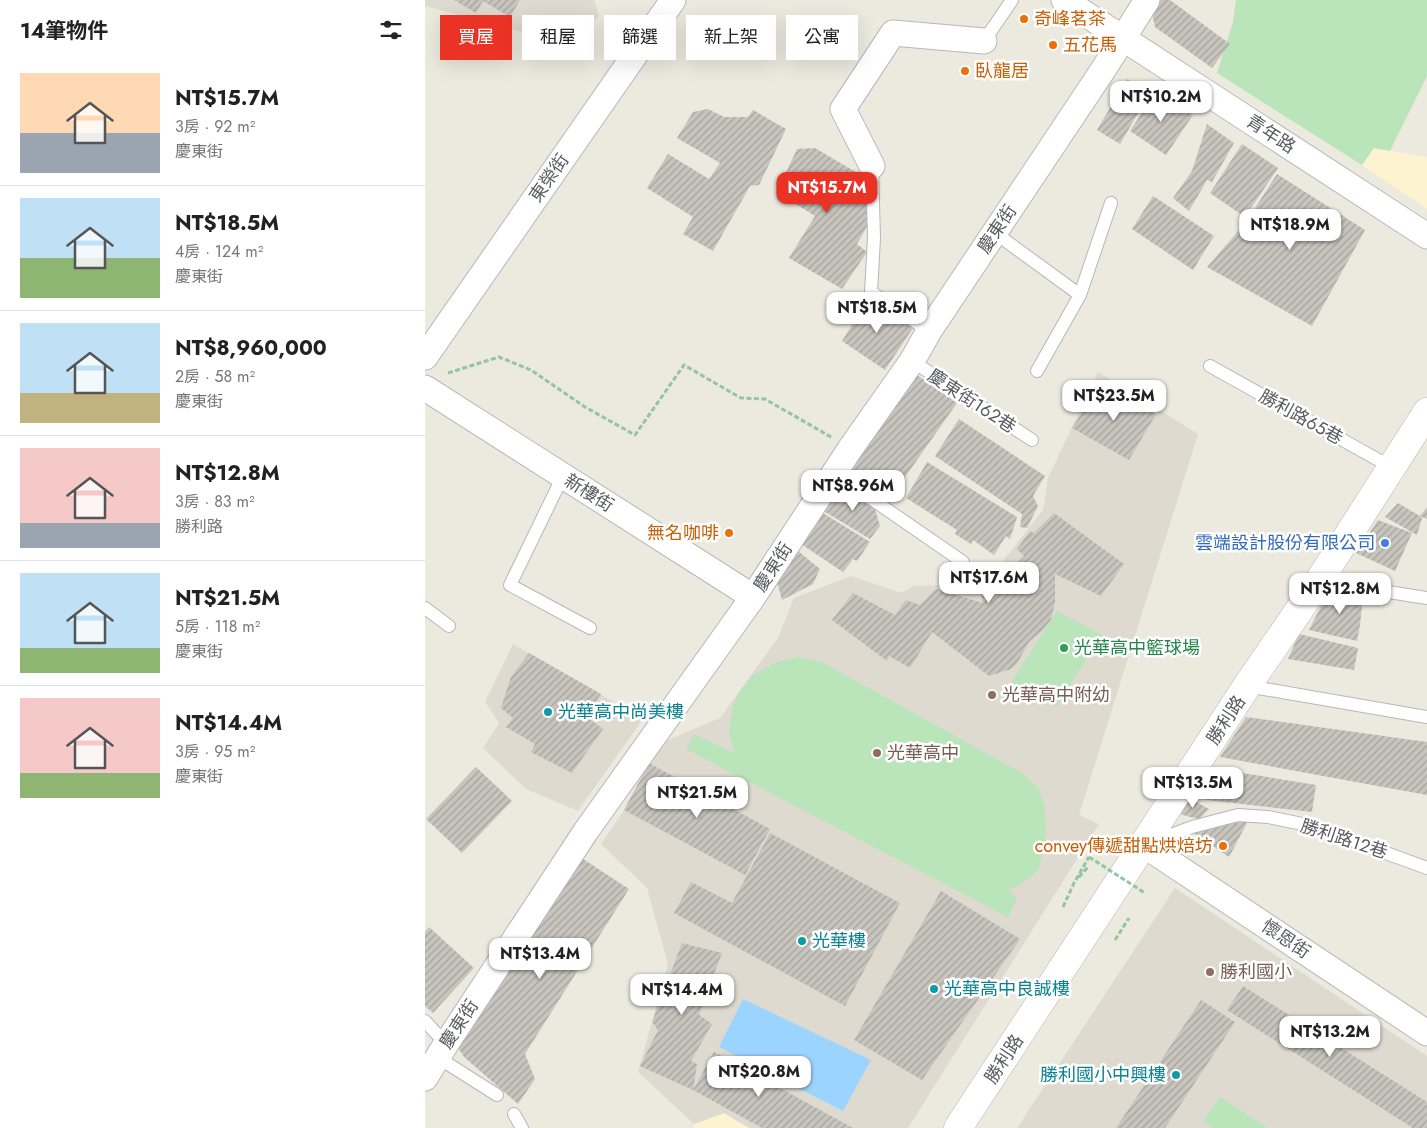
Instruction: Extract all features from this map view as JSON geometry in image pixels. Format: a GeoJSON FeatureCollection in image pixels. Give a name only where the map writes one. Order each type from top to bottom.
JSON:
{"type":"FeatureCollection","features":[{"type":"Feature","properties":{"kind":"street","name":"東榮街"},"geometry":{"type":"LineString","coordinates":[[425,357],[673,0]]}},
{"type":"Feature","properties":{"kind":"street","name":"青年路"},"geometry":{"type":"LineString","coordinates":[[1064,0],[1427,236]]}},
{"type":"Feature","properties":{"kind":"street","name":"慶東街"},"geometry":{"type":"LineString","coordinates":[[425,1078],[586,830],[753,597],[850,449],[912,361],[929,331],[1147,0]]}},
{"type":"Feature","properties":{"kind":"street"},"geometry":{"type":"LineString","coordinates":[[872,166],[843,109],[893,33],[985,41]]}},
{"type":"Feature","properties":{"kind":"street","name":"新樓街"},"geometry":{"type":"LineString","coordinates":[[425,388],[753,597]]}},
{"type":"Feature","properties":{"kind":"street","name":"勝利路"},"geometry":{"type":"LineString","coordinates":[[958,1128],[1247,686],[1319,581],[1427,412]]}},
{"type":"Feature","properties":{"kind":"street","name":"懷恩街"},"geometry":{"type":"LineString","coordinates":[[1144,844],[1427,1034]]}},
{"type":"Feature","properties":{"kind":"lane"},"geometry":{"type":"LineString","coordinates":[[985,41],[1012,0]]}},
{"type":"Feature","properties":{"kind":"lane"},"geometry":{"type":"LineString","coordinates":[[872,166],[874,238],[871,292],[929,331]]}},
{"type":"Feature","properties":{"kind":"lane"},"geometry":{"type":"LineString","coordinates":[[1037,371],[1080,295],[1111,203]]}},
{"type":"Feature","properties":{"kind":"lane"},"geometry":{"type":"LineString","coordinates":[[995,233],[1080,295]]}},
{"type":"Feature","properties":{"kind":"lane","name":"慶東街162巷"},"geometry":{"type":"LineString","coordinates":[[912,361],[1033,440]]}},
{"type":"Feature","properties":{"kind":"lane","name":"勝利路65巷"},"geometry":{"type":"LineString","coordinates":[[1210,366],[1391,467]]}},
{"type":"Feature","properties":{"kind":"lane"},"geometry":{"type":"LineString","coordinates":[[834,473],[963,562]]}},
{"type":"Feature","properties":{"kind":"lane"},"geometry":{"type":"LineString","coordinates":[[563,476],[510,585],[590,628]]}},
{"type":"Feature","properties":{"kind":"lane"},"geometry":{"type":"LineString","coordinates":[[1319,581],[1427,598]]}},
{"type":"Feature","properties":{"kind":"lane"},"geometry":{"type":"LineString","coordinates":[[425,608],[449,626]]}},
{"type":"Feature","properties":{"kind":"lane"},"geometry":{"type":"LineString","coordinates":[[1247,686],[1427,717]]}},
{"type":"Feature","properties":{"kind":"lane","name":"勝利路12巷"},"geometry":{"type":"LineString","coordinates":[[1144,844],[1192,827],[1238,814],[1312,826],[1427,868]]}},
{"type":"Feature","properties":{"kind":"lane"},"geometry":{"type":"LineString","coordinates":[[425,1021],[446,1044],[445,1062],[497,1095]]}},
{"type":"Feature","properties":{"kind":"lane"},"geometry":{"type":"LineString","coordinates":[[514,1114],[522,1128]]}},
{"type":"Feature","properties":{"kind":"path"},"geometry":{"type":"LineString","coordinates":[[447,373],[499,358],[531,370],[585,407],[635,435],[684,366],[741,398],[765,399],[850,449]]}},
{"type":"Feature","properties":{"kind":"path"},"geometry":{"type":"LineString","coordinates":[[1063,906],[1089,856],[1145,892]]}},
{"type":"Feature","properties":{"kind":"path"},"geometry":{"type":"LineString","coordinates":[[1074,883],[1088,867]]}},
{"type":"Feature","properties":{"kind":"shaded area"},"geometry":{"type":"Polygon","coordinates":[[[425,0],[594,0],[599,16],[594,21],[594,15],[522,15],[522,32],[512,29],[512,15],[458,15],[425,6],[425,0]]]}},
{"type":"Feature","properties":{"kind":"shaded area"},"geometry":{"type":"Polygon","coordinates":[[[1374,148],[1427,157],[1427,209],[1362,165],[1374,148]]]}},
{"type":"Feature","properties":{"kind":"shaded area","name":"光華高中"},"geometry":{"type":"Polygon","coordinates":[[[1098,372],[1198,434],[1079,815],[1099,824],[908,1128],[749,1128],[724,1113],[694,1124],[638,1072],[668,964],[647,888],[601,844],[624,810],[649,763],[663,742],[720,718],[778,638],[794,598],[851,576],[902,593],[913,586],[986,583],[1043,510],[1048,478],[1098,372]]]}},
{"type":"Feature","properties":{"kind":"shaded area"},"geometry":{"type":"Polygon","coordinates":[[[513,644],[643,719],[578,811],[526,789],[483,748],[499,723],[485,702],[513,644]]]}},
{"type":"Feature","properties":{"kind":"shaded area","name":"勝利國小"},"geometry":{"type":"Polygon","coordinates":[[[1175,888],[1427,1056],[1427,1128],[1017,1128],[1175,888]]]}},
{"type":"Feature","properties":{"kind":"shaded area"},"geometry":{"type":"Polygon","coordinates":[[[724,1113],[749,1128],[694,1128],[694,1124],[724,1113]]]}},
{"type":"Feature","properties":{"kind":"green space"},"geometry":{"type":"Polygon","coordinates":[[[1236,0],[1427,0],[1427,76],[1390,151],[1374,148],[1362,165],[1217,73],[1233,22],[1236,0]]]}},
{"type":"Feature","properties":{"kind":"green space","name":"光華高中籃球場"},"geometry":{"type":"Polygon","coordinates":[[[1057,611],[1102,635],[1056,707],[1011,683],[1057,611]]]}},
{"type":"Feature","properties":{"kind":"green space"},"geometry":{"type":"Polygon","coordinates":[[[799,657],[822,662],[1022,773],[1039,789],[1045,808],[1046,834],[1039,869],[1031,877],[1007,890],[1017,898],[1008,917],[686,749],[694,734],[734,753],[729,731],[733,705],[739,692],[753,675],[776,662],[799,657]]]}},
{"type":"Feature","properties":{"kind":"green space"},"geometry":{"type":"Polygon","coordinates":[[[1220,1097],[1268,1128],[1213,1128],[1203,1121],[1220,1097]]]}},
{"type":"Feature","properties":{"kind":"water"},"geometry":{"type":"Polygon","coordinates":[[[743,999],[871,1060],[843,1111],[719,1047],[743,999]]]}},
{"type":"Feature","properties":{"kind":"building"},"geometry":{"type":"Polygon","coordinates":[[[454,0],[520,0],[511,15],[507,15],[483,1],[476,13],[454,0]]]}},
{"type":"Feature","properties":{"kind":"building"},"geometry":{"type":"Polygon","coordinates":[[[1161,0],[1170,0],[1230,44],[1212,68],[1155,27],[1152,12],[1161,0]]]}},
{"type":"Feature","properties":{"kind":"building"},"geometry":{"type":"Polygon","coordinates":[[[1127,79],[1150,93],[1120,144],[1097,130],[1127,79]]]}},
{"type":"Feature","properties":{"kind":"building"},"geometry":{"type":"Polygon","coordinates":[[[1156,91],[1193,115],[1166,155],[1130,131],[1156,91]]]}},
{"type":"Feature","properties":{"kind":"building"},"geometry":{"type":"Polygon","coordinates":[[[708,109],[724,117],[748,117],[753,110],[786,129],[759,185],[750,186],[713,251],[683,234],[693,217],[647,188],[668,154],[709,179],[720,163],[677,138],[693,112],[708,109]]]}},
{"type":"Feature","properties":{"kind":"building"},"geometry":{"type":"Polygon","coordinates":[[[1207,124],[1234,143],[1212,182],[1207,180],[1189,211],[1173,198],[1192,171],[1207,124]]]}},
{"type":"Feature","properties":{"kind":"building"},"geometry":{"type":"Polygon","coordinates":[[[1242,144],[1278,168],[1245,217],[1210,193],[1242,144]]]}},
{"type":"Feature","properties":{"kind":"building"},"geometry":{"type":"Polygon","coordinates":[[[815,148],[859,174],[870,221],[857,244],[867,252],[842,289],[789,258],[815,216],[777,192],[797,149],[815,148]]]}},
{"type":"Feature","properties":{"kind":"building"},"geometry":{"type":"Polygon","coordinates":[[[1277,174],[1365,230],[1312,326],[1207,267],[1246,222],[1277,174]]]}},
{"type":"Feature","properties":{"kind":"building"},"geometry":{"type":"Polygon","coordinates":[[[1153,196],[1214,236],[1193,270],[1132,229],[1153,196]]]}},
{"type":"Feature","properties":{"kind":"building"},"geometry":{"type":"Polygon","coordinates":[[[868,299],[913,328],[885,370],[842,341],[868,299]]]}},
{"type":"Feature","properties":{"kind":"building"},"geometry":{"type":"Polygon","coordinates":[[[911,371],[957,403],[889,500],[843,469],[911,371]]]}},
{"type":"Feature","properties":{"kind":"building"},"geometry":{"type":"Polygon","coordinates":[[[1099,386],[1156,414],[1129,460],[1072,428],[1099,386]]]}},
{"type":"Feature","properties":{"kind":"building"},"geometry":{"type":"Polygon","coordinates":[[[959,419],[1045,476],[1033,496],[1038,506],[1027,528],[1020,527],[1022,514],[935,456],[959,419]]]}},
{"type":"Feature","properties":{"kind":"building"},"geometry":{"type":"Polygon","coordinates":[[[927,462],[1017,517],[1010,539],[1006,536],[994,555],[973,540],[971,544],[955,534],[957,530],[906,498],[927,462]]]}},
{"type":"Feature","properties":{"kind":"building"},"geometry":{"type":"Polygon","coordinates":[[[837,485],[875,509],[880,526],[870,539],[822,510],[837,485]]]}},
{"type":"Feature","properties":{"kind":"building"},"geometry":{"type":"Polygon","coordinates":[[[1398,503],[1422,518],[1417,535],[1385,517],[1398,503]]]}},
{"type":"Feature","properties":{"kind":"building"},"geometry":{"type":"Polygon","coordinates":[[[1427,507],[1427,519],[1420,516],[1427,507]]]}},
{"type":"Feature","properties":{"kind":"building"},"geometry":{"type":"Polygon","coordinates":[[[818,510],[870,542],[857,561],[853,559],[843,572],[798,542],[818,510]]]}},
{"type":"Feature","properties":{"kind":"building"},"geometry":{"type":"Polygon","coordinates":[[[1054,513],[1124,564],[1101,596],[1055,574],[1055,602],[1051,620],[1029,642],[1018,662],[1011,669],[989,676],[932,632],[910,668],[889,656],[887,661],[832,620],[853,593],[895,615],[906,600],[920,605],[936,589],[983,603],[982,594],[986,588],[993,587],[1024,556],[1017,549],[1030,531],[1034,533],[1054,513]]]}},
{"type":"Feature","properties":{"kind":"building","name":"雲端設計股份有限公司"},"geometry":{"type":"Polygon","coordinates":[[[1378,520],[1412,533],[1395,571],[1356,553],[1378,520]]]}},
{"type":"Feature","properties":{"kind":"building"},"geometry":{"type":"Polygon","coordinates":[[[793,547],[820,569],[813,584],[782,600],[776,578],[793,547]]]}},
{"type":"Feature","properties":{"kind":"building"},"geometry":{"type":"Polygon","coordinates":[[[1333,587],[1363,596],[1357,641],[1309,630],[1333,587]]]}},
{"type":"Feature","properties":{"kind":"building"},"geometry":{"type":"Polygon","coordinates":[[[1299,634],[1358,648],[1354,670],[1288,659],[1299,634]]]}},
{"type":"Feature","properties":{"kind":"building","name":"光華高中尚美樓"},"geometry":{"type":"Polygon","coordinates":[[[529,653],[601,694],[587,717],[603,729],[572,773],[531,752],[535,744],[506,727],[513,718],[501,708],[511,677],[529,653]]]}},
{"type":"Feature","properties":{"kind":"building"},"geometry":{"type":"Polygon","coordinates":[[[1246,717],[1427,742],[1427,795],[1220,757],[1246,717]]]}},
{"type":"Feature","properties":{"kind":"building"},"geometry":{"type":"Polygon","coordinates":[[[649,763],[770,829],[745,875],[624,810],[649,763]]]}},
{"type":"Feature","properties":{"kind":"building"},"geometry":{"type":"Polygon","coordinates":[[[476,767],[512,801],[462,853],[426,819],[476,767]]]}},
{"type":"Feature","properties":{"kind":"building"},"geometry":{"type":"Polygon","coordinates":[[[1212,768],[1316,785],[1312,812],[1199,799],[1212,768]]]}},
{"type":"Feature","properties":{"kind":"building"},"geometry":{"type":"Polygon","coordinates":[[[1187,797],[1209,809],[1199,819],[1179,814],[1187,797]]]}},
{"type":"Feature","properties":{"kind":"building","name":"convey傳遞甜點烘焙坊"},"geometry":{"type":"Polygon","coordinates":[[[1248,821],[1229,857],[1195,834],[1199,827],[1248,821]]]}},
{"type":"Feature","properties":{"kind":"building","name":"光華樓"},"geometry":{"type":"Polygon","coordinates":[[[770,833],[900,903],[845,1006],[674,913],[691,882],[732,903],[770,833]]]}},
{"type":"Feature","properties":{"kind":"building"},"geometry":{"type":"Polygon","coordinates":[[[583,859],[629,889],[525,1054],[535,1079],[518,1104],[464,1057],[457,1046],[583,859]]]}},
{"type":"Feature","properties":{"kind":"building","name":"光華高中良誠樓"},"geometry":{"type":"Polygon","coordinates":[[[941,891],[1020,939],[922,1080],[854,1040],[941,891]]]}},
{"type":"Feature","properties":{"kind":"building"},"geometry":{"type":"Polygon","coordinates":[[[429,927],[474,968],[433,1013],[425,1006],[425,932],[429,927]]]}},
{"type":"Feature","properties":{"kind":"building"},"geometry":{"type":"Polygon","coordinates":[[[682,943],[722,953],[699,1015],[712,1024],[691,1061],[697,1064],[693,1090],[640,1066],[658,1030],[652,1022],[682,943]]]}},
{"type":"Feature","properties":{"kind":"building"},"geometry":{"type":"Polygon","coordinates":[[[1243,986],[1427,1102],[1427,1128],[1413,1128],[1227,1010],[1243,986]]]}},
{"type":"Feature","properties":{"kind":"building","name":"勝利國小中興樓"},"geometry":{"type":"Polygon","coordinates":[[[1201,1000],[1235,1022],[1165,1128],[1116,1128],[1201,1000]]]}},
{"type":"Feature","properties":{"kind":"building"},"geometry":{"type":"Polygon","coordinates":[[[714,1052],[853,1128],[762,1128],[693,1090],[714,1052]]]}},
{"type":"Feature","properties":{"kind":"place","name":"奇峰茗茶"},"geometry":{"type":"Point","coordinates":[1024,19]}},
{"type":"Feature","properties":{"kind":"place","name":"五花馬"},"geometry":{"type":"Point","coordinates":[1053,45]}},
{"type":"Feature","properties":{"kind":"place","name":"臥龍居"},"geometry":{"type":"Point","coordinates":[965,71]}},
{"type":"Feature","properties":{"kind":"place","name":"無名咖啡"},"geometry":{"type":"Point","coordinates":[729,533]}},
{"type":"Feature","properties":{"kind":"place","name":"雲端設計股份有限公司"},"geometry":{"type":"Point","coordinates":[1385,543]}},
{"type":"Feature","properties":{"kind":"place","name":"光華高中籃球場"},"geometry":{"type":"Point","coordinates":[1064,648]}},
{"type":"Feature","properties":{"kind":"place","name":"光華高中附幼"},"geometry":{"type":"Point","coordinates":[992,695]}},
{"type":"Feature","properties":{"kind":"place","name":"光華高中尚美樓"},"geometry":{"type":"Point","coordinates":[548,712]}},
{"type":"Feature","properties":{"kind":"place","name":"光華高中"},"geometry":{"type":"Point","coordinates":[877,753]}},
{"type":"Feature","properties":{"kind":"place","name":"convey傳遞甜點烘焙坊"},"geometry":{"type":"Point","coordinates":[1223,846]}},
{"type":"Feature","properties":{"kind":"place","name":"光華樓"},"geometry":{"type":"Point","coordinates":[802,941]}},
{"type":"Feature","properties":{"kind":"place","name":"勝利國小"},"geometry":{"type":"Point","coordinates":[1210,972]}},
{"type":"Feature","properties":{"kind":"place","name":"光華高中良誠樓"},"geometry":{"type":"Point","coordinates":[934,989]}},
{"type":"Feature","properties":{"kind":"place","name":"勝利國小中興樓"},"geometry":{"type":"Point","coordinates":[1176,1075]}}]}
